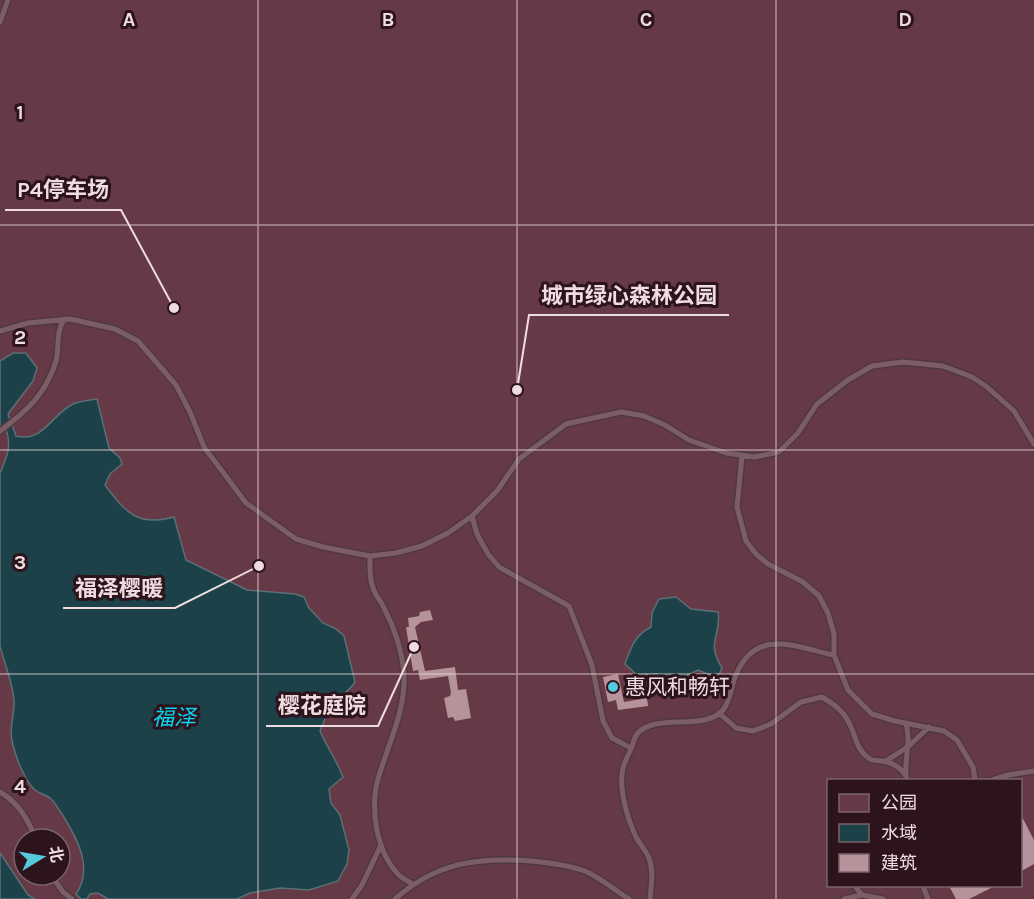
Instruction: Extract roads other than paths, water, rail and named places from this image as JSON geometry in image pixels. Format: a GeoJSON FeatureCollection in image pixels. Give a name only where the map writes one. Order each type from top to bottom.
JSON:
{"type":"FeatureCollection","features":[{"type":"Feature","properties":{"kind":"lane"},"geometry":{"type":"LineString","coordinates":[[0,22],[8,0]]}},
{"type":"Feature","properties":{"kind":"lane"},"geometry":{"type":"LineString","coordinates":[[0,430],[22,415],[38,399],[56,360],[58,331],[64,319]]}},
{"type":"Feature","properties":{"kind":"lane"},"geometry":{"type":"LineString","coordinates":[[0,331],[27,323],[70,319],[115,329],[138,341],[176,385],[204,447],[246,503],[296,539],[370,556],[396,553],[422,546],[448,533],[472,516],[497,491],[519,459],[566,424],[621,412],[644,416],[666,425],[689,441],[726,453],[755,457],[779,452],[798,433],[817,404],[848,380],[872,366],[903,362],[943,366],[972,377],[995,393],[1014,411],[1034,444]]}},
{"type":"Feature","properties":{"kind":"lane"},"geometry":{"type":"LineString","coordinates":[[742,456],[737,507],[746,541],[768,564],[803,582],[819,596],[828,613],[834,634],[834,655],[848,690],[872,714],[944,731],[957,740],[973,767],[975,779]]}},
{"type":"Feature","properties":{"kind":"lane"},"geometry":{"type":"LineString","coordinates":[[472,516],[477,534],[499,567],[569,606],[592,665],[603,721],[612,738],[631,748]]}},
{"type":"Feature","properties":{"kind":"lane"},"geometry":{"type":"LineString","coordinates":[[370,556],[373,589],[391,623],[404,673],[397,725],[378,780],[374,807],[381,845],[398,874],[413,884]]}},
{"type":"Feature","properties":{"kind":"lane"},"geometry":{"type":"LineString","coordinates":[[650,899],[652,873],[649,858],[636,837],[627,815],[623,794],[622,770],[638,734],[651,726],[669,722],[704,720],[719,713],[724,709],[747,654],[766,645],[781,644],[834,655]]}},
{"type":"Feature","properties":{"kind":"lane"},"geometry":{"type":"LineString","coordinates":[[719,713],[736,728],[753,731],[771,724],[801,702],[822,697],[839,708],[851,727],[855,742],[861,751],[870,759],[886,761],[907,777]]}},
{"type":"Feature","properties":{"kind":"lane"},"geometry":{"type":"LineString","coordinates":[[906,723],[909,746],[905,756],[907,777]]}},
{"type":"Feature","properties":{"kind":"lane"},"geometry":{"type":"LineString","coordinates":[[886,761],[909,746],[929,727]]}},
{"type":"Feature","properties":{"kind":"lane"},"geometry":{"type":"LineString","coordinates":[[995,779],[1034,771]]}},
{"type":"Feature","properties":{"kind":"lane"},"geometry":{"type":"LineString","coordinates":[[0,792],[24,814],[30,827]]}},
{"type":"Feature","properties":{"kind":"lane"},"geometry":{"type":"LineString","coordinates":[[352,899],[362,885],[381,845]]}},
{"type":"Feature","properties":{"kind":"lane"},"geometry":{"type":"LineString","coordinates":[[395,899],[413,884],[443,869],[472,861],[505,859],[548,862],[587,872],[629,899]]}},
{"type":"Feature","properties":{"kind":"lane"},"geometry":{"type":"LineString","coordinates":[[59,887],[72,899]]}},
{"type":"Feature","properties":{"kind":"lane"},"geometry":{"type":"LineString","coordinates":[[856,887],[862,895]]}},
{"type":"Feature","properties":{"kind":"lane"},"geometry":{"type":"LineString","coordinates":[[844,899],[862,895],[883,899]]}},
{"type":"Feature","properties":{"kind":"water","name":"福泽"},"geometry":{"type":"Polygon","coordinates":[[[13,353],[26,353],[37,368],[33,381],[8,414],[16,436],[25,437],[40,432],[73,404],[97,399],[109,448],[120,458],[122,464],[110,474],[105,485],[127,510],[142,519],[162,520],[174,517],[186,560],[247,590],[295,594],[304,597],[309,608],[323,623],[344,636],[355,682],[332,707],[320,731],[343,777],[329,789],[331,803],[340,815],[349,850],[347,864],[338,881],[309,890],[280,888],[250,893],[237,899],[108,899],[98,893],[90,894],[87,899],[81,899],[76,894],[84,874],[81,853],[72,827],[70,827],[49,798],[31,786],[19,763],[12,739],[13,693],[0,646],[0,473],[9,446],[6,429],[0,426],[0,361],[13,353]]]}},
{"type":"Feature","properties":{"kind":"water"},"geometry":{"type":"Polygon","coordinates":[[[676,597],[691,609],[718,612],[719,620],[714,644],[717,659],[722,668],[719,675],[698,670],[679,679],[675,697],[667,697],[666,683],[657,674],[637,675],[625,664],[637,638],[651,627],[652,613],[659,599],[676,597]]]}},
{"type":"Feature","properties":{"kind":"water"},"geometry":{"type":"Polygon","coordinates":[[[0,853],[12,871],[12,887],[23,887],[28,895],[35,899],[0,899],[0,853]]]}},
{"type":"Feature","properties":{"kind":"place","name":"P4停车场"},"geometry":{"type":"Point","coordinates":[174,308]}},
{"type":"Feature","properties":{"kind":"place","name":"城市绿心森林公园"},"geometry":{"type":"Point","coordinates":[517,390]}},
{"type":"Feature","properties":{"kind":"place","name":"福泽樱暖"},"geometry":{"type":"Point","coordinates":[259,566]}},
{"type":"Feature","properties":{"kind":"place","name":"樱花庭院"},"geometry":{"type":"Point","coordinates":[414,647]}},
{"type":"Feature","properties":{"kind":"place","name":"惠风和畅轩"},"geometry":{"type":"Point","coordinates":[613,687]}}]}
